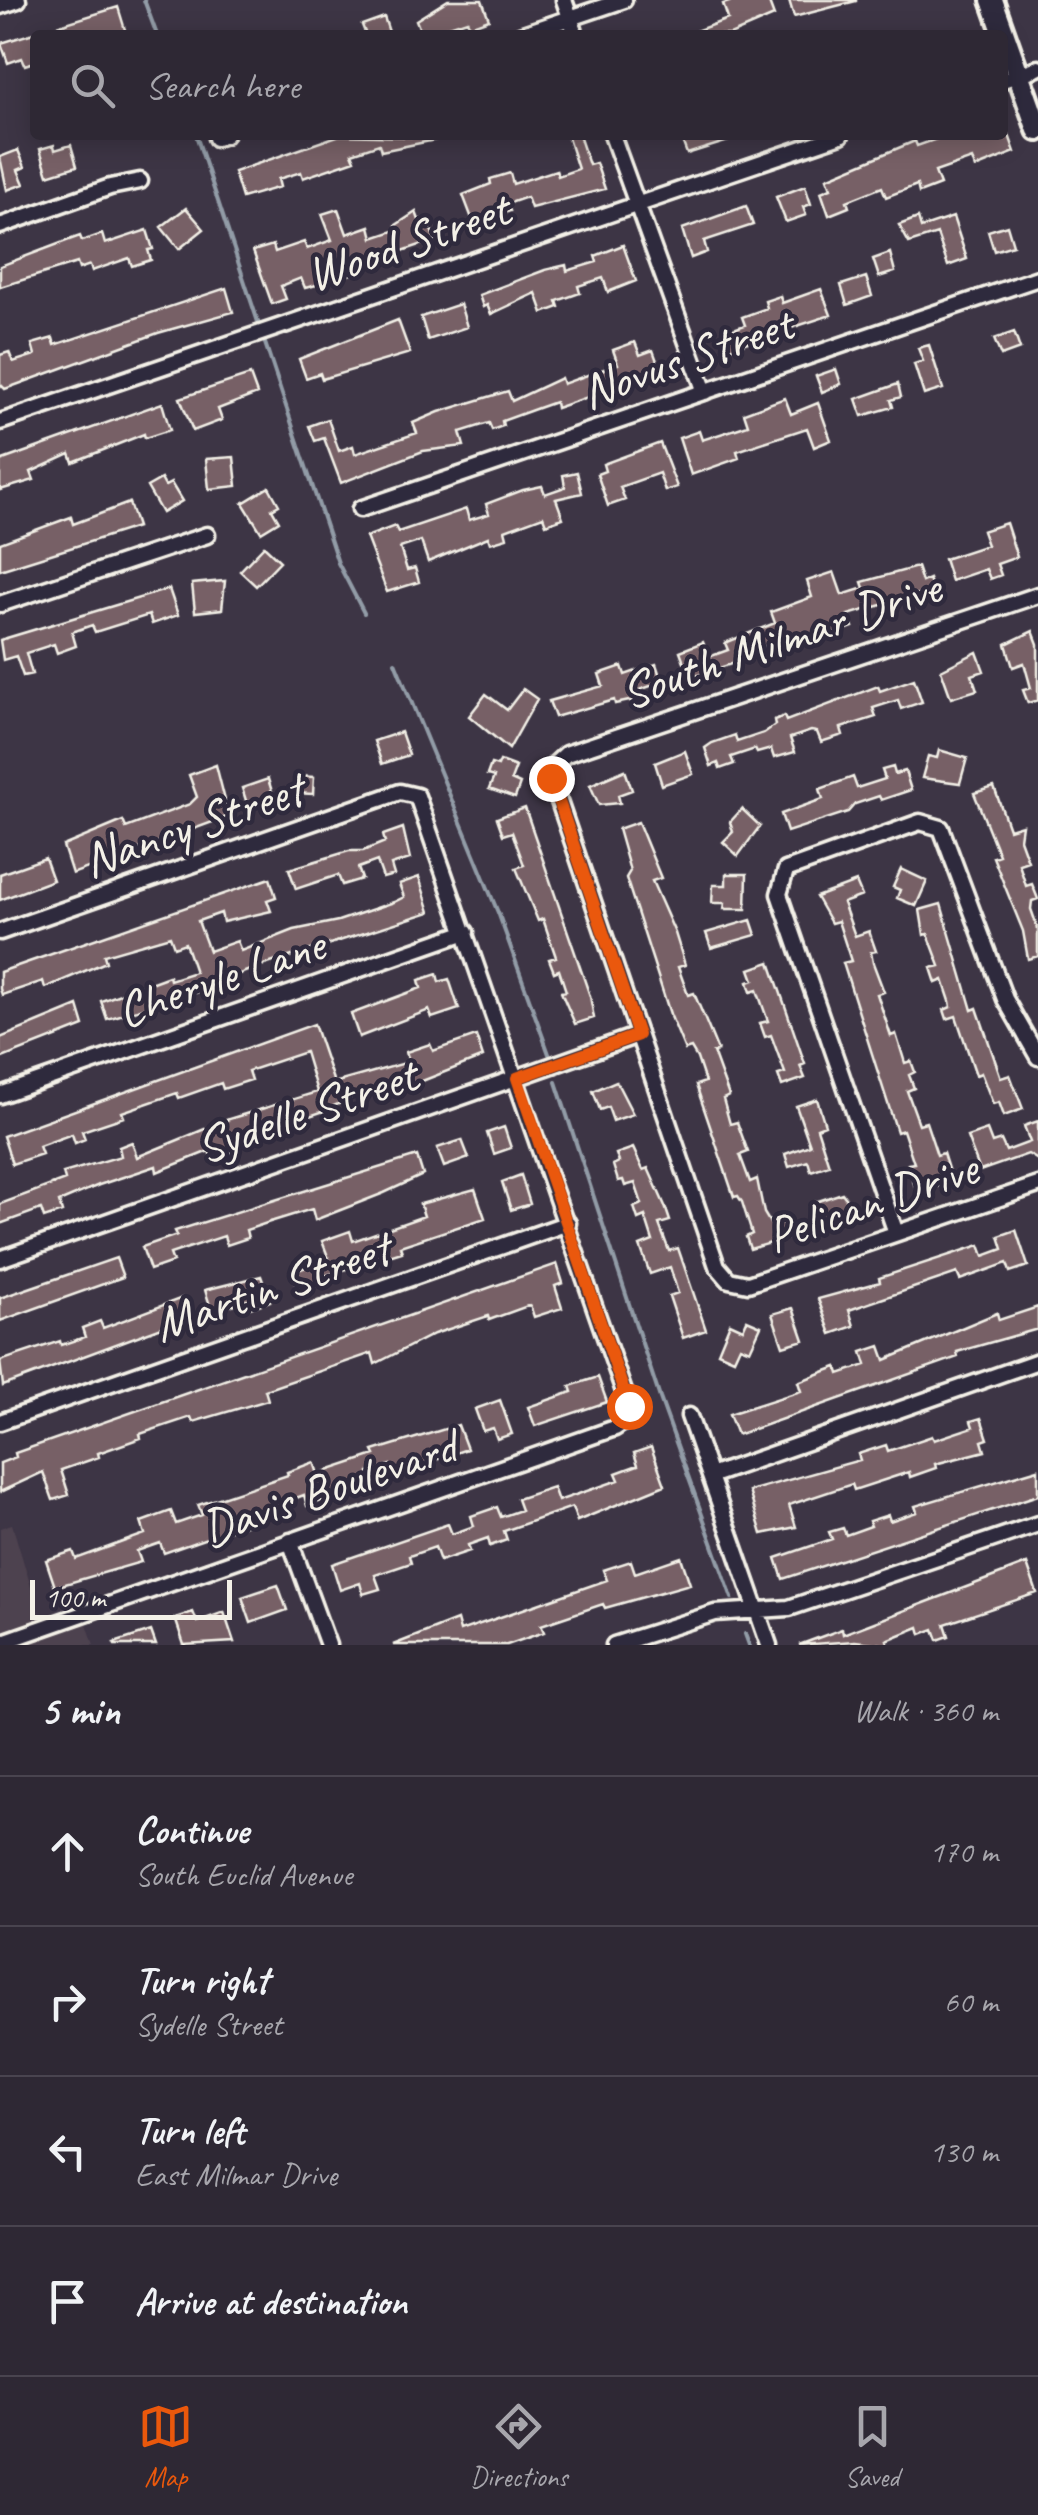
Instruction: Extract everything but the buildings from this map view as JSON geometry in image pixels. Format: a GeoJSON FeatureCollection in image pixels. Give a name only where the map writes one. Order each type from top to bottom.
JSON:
{"type":"FeatureCollection","features":[{"type":"Feature","properties":{"kind":"street"},"geometry":{"type":"LineString","coordinates":[[0,6],[18,0]]}},
{"type":"Feature","properties":{"kind":"street"},"geometry":{"type":"LineString","coordinates":[[564,0],[574,30]]}},
{"type":"Feature","properties":{"kind":"street"},"geometry":{"type":"LineString","coordinates":[[535,30],[624,0]]}},
{"type":"Feature","properties":{"kind":"street"},"geometry":{"type":"LineString","coordinates":[[992,0],[1003,30]]}},
{"type":"Feature","properties":{"kind":"street"},"geometry":{"type":"LineString","coordinates":[[1008,42],[1038,130]]}},
{"type":"Feature","properties":{"kind":"street"},"geometry":{"type":"LineString","coordinates":[[614,140],[705,392]]}},
{"type":"Feature","properties":{"kind":"street","name":"Wood Street"},"geometry":{"type":"LineString","coordinates":[[0,422],[825,140]]}},
{"type":"Feature","properties":{"kind":"street"},"geometry":{"type":"LineString","coordinates":[[0,226],[140,181]]}},
{"type":"Feature","properties":{"kind":"street","name":"Novus Street"},"geometry":{"type":"LineString","coordinates":[[360,510],[1038,278]]}},
{"type":"Feature","properties":{"kind":"street"},"geometry":{"type":"LineString","coordinates":[[0,604],[207,535]]}},
{"type":"Feature","properties":{"kind":"street","name":"South Milmar Drive"},"geometry":{"type":"LineString","coordinates":[[638,1035],[552,784],[553,768],[566,754],[1038,595]]}},
{"type":"Feature","properties":{"kind":"street","name":"Nancy Street"},"geometry":{"type":"LineString","coordinates":[[0,932],[400,792],[411,793],[420,801],[466,932]]}},
{"type":"Feature","properties":{"kind":"street"},"geometry":{"type":"LineString","coordinates":[[896,1234],[778,894],[782,876],[793,864],[920,822],[934,824],[948,836],[996,977],[1038,1057]]}},
{"type":"Feature","properties":{"kind":"street"},"geometry":{"type":"LineString","coordinates":[[466,932],[568,1223]]}},
{"type":"Feature","properties":{"kind":"street","name":"Cheryle Lane"},"geometry":{"type":"LineString","coordinates":[[0,1095],[466,932]]}},
{"type":"Feature","properties":{"kind":"street","name":"Sydelle Street"},"geometry":{"type":"LineString","coordinates":[[0,1259],[638,1035]]}},
{"type":"Feature","properties":{"kind":"street","name":"Pelican Drive"},"geometry":{"type":"LineString","coordinates":[[638,1035],[718,1266],[729,1280],[748,1284],[1037,1189]]}},
{"type":"Feature","properties":{"kind":"street","name":"Davis Boulevard"},"geometry":{"type":"LineString","coordinates":[[0,1643],[625,1421],[628,1401],[568,1223]]}},
{"type":"Feature","properties":{"kind":"street","name":"Martin Street"},"geometry":{"type":"LineString","coordinates":[[0,1422],[568,1223]]}},
{"type":"Feature","properties":{"kind":"street"},"geometry":{"type":"LineString","coordinates":[[710,1476],[1038,1361]]}},
{"type":"Feature","properties":{"kind":"street"},"geometry":{"type":"LineString","coordinates":[[689,1416],[769,1645]]}},
{"type":"Feature","properties":{"kind":"street"},"geometry":{"type":"LineString","coordinates":[[614,1645],[691,1618],[789,1608],[1038,1524]]}},
{"type":"Feature","properties":{"kind":"street"},"geometry":{"type":"LineString","coordinates":[[290,1540],[328,1645]]}},
{"type":"Feature","properties":{"kind":"shaded area"},"geometry":{"type":"Polygon","coordinates":[[[12,1524],[41,1620],[0,1635],[0,1528],[12,1524]]]}},
{"type":"Feature","properties":{"kind":"shaded area"},"geometry":{"type":"Polygon","coordinates":[[[86,1621],[94,1645],[19,1645],[86,1621]]]}},
{"type":"Feature","properties":{"kind":"waterway"},"geometry":{"type":"LineString","coordinates":[[144,0],[155,30]]}},
{"type":"Feature","properties":{"kind":"waterway"},"geometry":{"type":"LineString","coordinates":[[198,140],[260,328]]}},
{"type":"Feature","properties":{"kind":"waterway"},"geometry":{"type":"LineString","coordinates":[[263,337],[338,563],[364,613]]}},
{"type":"Feature","properties":{"kind":"waterway"},"geometry":{"type":"LineString","coordinates":[[395,662],[499,915],[549,1054]]}},
{"type":"Feature","properties":{"kind":"waterway"},"geometry":{"type":"LineString","coordinates":[[556,1082],[660,1398],[732,1598]]}},
{"type":"Feature","properties":{"kind":"waterway"},"geometry":{"type":"LineString","coordinates":[[745,1634],[749,1645]]}},
{"type":"Feature","properties":{"kind":"route"},"geometry":{"type":"LineString","coordinates":[[551,778],[638,1035],[517,1078],[629,1406]]}}]}
